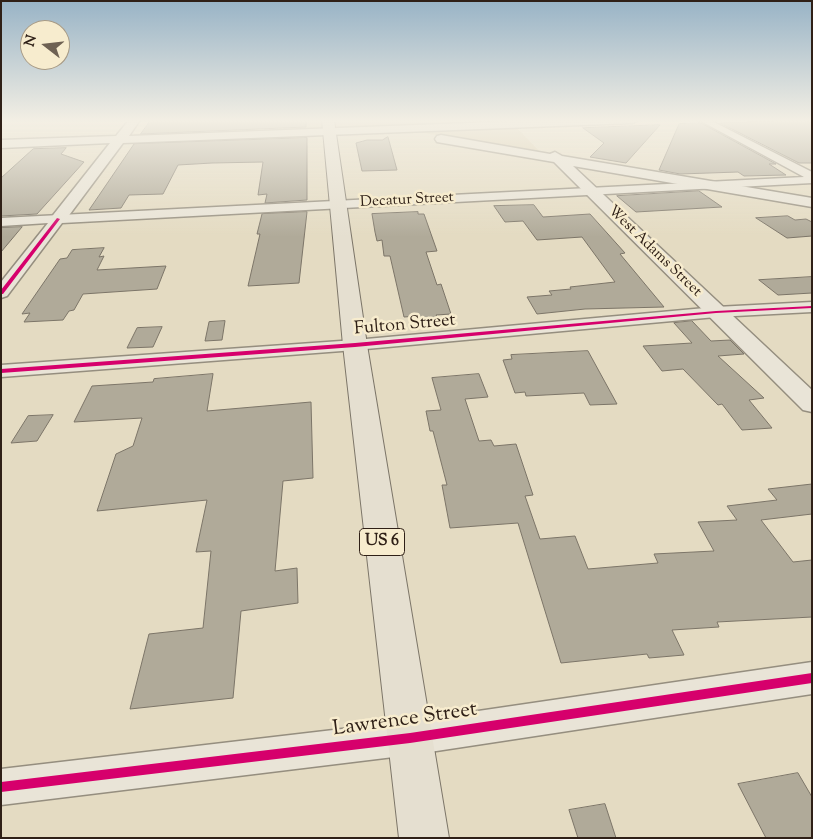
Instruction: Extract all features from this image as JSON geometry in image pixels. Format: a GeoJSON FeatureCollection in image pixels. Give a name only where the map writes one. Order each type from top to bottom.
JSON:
{"type":"FeatureCollection","features":[{"type":"Feature","properties":{"kind":"main road","name":"US 6"},"geometry":{"type":"LineString","coordinates":[[333,159],[355,345],[424,838]]}},
{"type":"Feature","properties":{"kind":"street"},"geometry":{"type":"LineString","coordinates":[[1,293],[105,159]]}},
{"type":"Feature","properties":{"kind":"street","name":"West Adams Street"},"geometry":{"type":"LineString","coordinates":[[559,159],[812,404]]}},
{"type":"Feature","properties":{"kind":"street"},"geometry":{"type":"LineString","coordinates":[[560,159],[812,203]]}},
{"type":"Feature","properties":{"kind":"street"},"geometry":{"type":"LineString","coordinates":[[775,159],[812,179]]}},
{"type":"Feature","properties":{"kind":"street","name":"Decatur Street"},"geometry":{"type":"LineString","coordinates":[[1,222],[711,186],[812,179]]}},
{"type":"Feature","properties":{"kind":"street","name":"Fulton Street"},"geometry":{"type":"LineString","coordinates":[[1,371],[355,345],[716,312],[812,306]]}},
{"type":"Feature","properties":{"kind":"street","name":"Lawrence Street"},"geometry":{"type":"LineString","coordinates":[[1,788],[410,738],[812,678]]}},
{"type":"Feature","properties":{"kind":"building"},"geometry":{"type":"Polygon","coordinates":[[[22,159],[76,159],[84,162],[37,214],[1,216],[1,178],[22,159]]]}},
{"type":"Feature","properties":{"kind":"building"},"geometry":{"type":"Polygon","coordinates":[[[124,159],[307,159],[307,200],[265,203],[267,194],[258,195],[263,162],[212,163],[178,165],[163,194],[129,195],[121,208],[89,210],[124,159]]]}},
{"type":"Feature","properties":{"kind":"building"},"geometry":{"type":"Polygon","coordinates":[[[359,159],[394,159],[397,170],[362,171],[359,159]]]}},
{"type":"Feature","properties":{"kind":"building"},"geometry":{"type":"Polygon","coordinates":[[[603,159],[629,159],[626,163],[603,159]]]}},
{"type":"Feature","properties":{"kind":"building"},"geometry":{"type":"Polygon","coordinates":[[[664,159],[767,159],[776,164],[769,164],[786,175],[744,176],[738,172],[680,174],[659,170],[664,159]]]}},
{"type":"Feature","properties":{"kind":"building"},"geometry":{"type":"Polygon","coordinates":[[[791,159],[812,159],[812,163],[799,163],[791,159]]]}},
{"type":"Feature","properties":{"kind":"building"},"geometry":{"type":"Polygon","coordinates":[[[699,191],[722,207],[636,212],[617,196],[699,191]]]}},
{"type":"Feature","properties":{"kind":"building"},"geometry":{"type":"Polygon","coordinates":[[[534,205],[543,217],[590,214],[625,253],[620,254],[664,307],[585,309],[537,314],[527,297],[552,295],[549,291],[571,289],[570,287],[615,282],[582,237],[537,240],[523,221],[505,222],[494,206],[534,205]]]}},
{"type":"Feature","properties":{"kind":"building"},"geometry":{"type":"Polygon","coordinates":[[[307,212],[299,283],[248,286],[260,234],[257,234],[262,214],[307,212]]]}},
{"type":"Feature","properties":{"kind":"building"},"geometry":{"type":"Polygon","coordinates":[[[418,212],[418,214],[424,214],[437,251],[426,252],[437,285],[441,284],[451,314],[436,315],[438,318],[421,320],[419,316],[404,317],[390,256],[384,256],[382,240],[377,241],[372,214],[418,212]]]}},
{"type":"Feature","properties":{"kind":"building"},"geometry":{"type":"Polygon","coordinates":[[[788,216],[795,220],[806,219],[812,222],[812,236],[787,238],[756,218],[788,216]]]}},
{"type":"Feature","properties":{"kind":"building"},"geometry":{"type":"Polygon","coordinates":[[[22,227],[1,252],[1,228],[22,227]]]}},
{"type":"Feature","properties":{"kind":"building"},"geometry":{"type":"Polygon","coordinates":[[[104,248],[99,257],[104,256],[97,270],[166,266],[157,289],[83,294],[74,310],[69,311],[63,320],[24,322],[30,313],[22,314],[60,259],[67,258],[72,250],[104,248]]]}},
{"type":"Feature","properties":{"kind":"building"},"geometry":{"type":"Polygon","coordinates":[[[812,277],[812,293],[778,295],[759,280],[812,277]]]}},
{"type":"Feature","properties":{"kind":"building"},"geometry":{"type":"Polygon","coordinates":[[[225,321],[222,340],[205,341],[209,322],[225,321]]]}},
{"type":"Feature","properties":{"kind":"building"},"geometry":{"type":"Polygon","coordinates":[[[692,321],[711,341],[730,340],[744,354],[718,356],[764,398],[749,400],[772,428],[742,430],[722,404],[718,405],[683,369],[662,371],[643,346],[692,343],[674,323],[692,321]]]}},
{"type":"Feature","properties":{"kind":"building"},"geometry":{"type":"Polygon","coordinates":[[[162,327],[153,347],[127,348],[137,328],[162,327]]]}},
{"type":"Feature","properties":{"kind":"building"},"geometry":{"type":"Polygon","coordinates":[[[588,351],[617,404],[590,405],[584,393],[526,396],[525,392],[515,393],[503,360],[512,359],[511,355],[588,351]]]}},
{"type":"Feature","properties":{"kind":"building"},"geometry":{"type":"Polygon","coordinates":[[[213,374],[207,411],[311,402],[313,478],[283,481],[275,571],[297,568],[298,603],[241,611],[233,698],[130,709],[149,634],[203,628],[211,551],[196,552],[207,500],[97,511],[116,454],[133,446],[142,418],[74,422],[92,386],[153,382],[154,379],[213,374]]]}},
{"type":"Feature","properties":{"kind":"building"},"geometry":{"type":"Polygon","coordinates":[[[479,374],[488,397],[465,399],[479,441],[491,440],[494,446],[516,444],[533,495],[525,496],[540,539],[575,536],[588,569],[658,563],[654,554],[714,551],[698,522],[737,520],[727,506],[777,500],[768,489],[812,484],[812,514],[761,520],[793,562],[812,560],[812,617],[717,622],[719,627],[672,630],[684,655],[649,658],[647,654],[561,663],[518,523],[450,528],[442,485],[447,485],[433,431],[430,431],[426,411],[441,410],[432,378],[479,374]]]}},
{"type":"Feature","properties":{"kind":"building"},"geometry":{"type":"Polygon","coordinates":[[[53,415],[37,441],[11,443],[28,416],[53,415]]]}},
{"type":"Feature","properties":{"kind":"building"},"geometry":{"type":"Polygon","coordinates":[[[798,773],[812,797],[812,838],[766,838],[738,784],[798,773]]]}},
{"type":"Feature","properties":{"kind":"building"},"geometry":{"type":"Polygon","coordinates":[[[605,804],[616,838],[578,838],[569,810],[605,804]]]}},
{"type":"Feature","properties":{"kind":"cycle path"},"geometry":{"type":"LineString","coordinates":[[1,293],[58,219]]}},
{"type":"Feature","properties":{"kind":"cycle path"},"geometry":{"type":"LineString","coordinates":[[1,371],[355,345],[716,312],[812,307]]}},
{"type":"Feature","properties":{"kind":"cycle path"},"geometry":{"type":"LineString","coordinates":[[1,787],[410,738],[812,678]]}}]}
